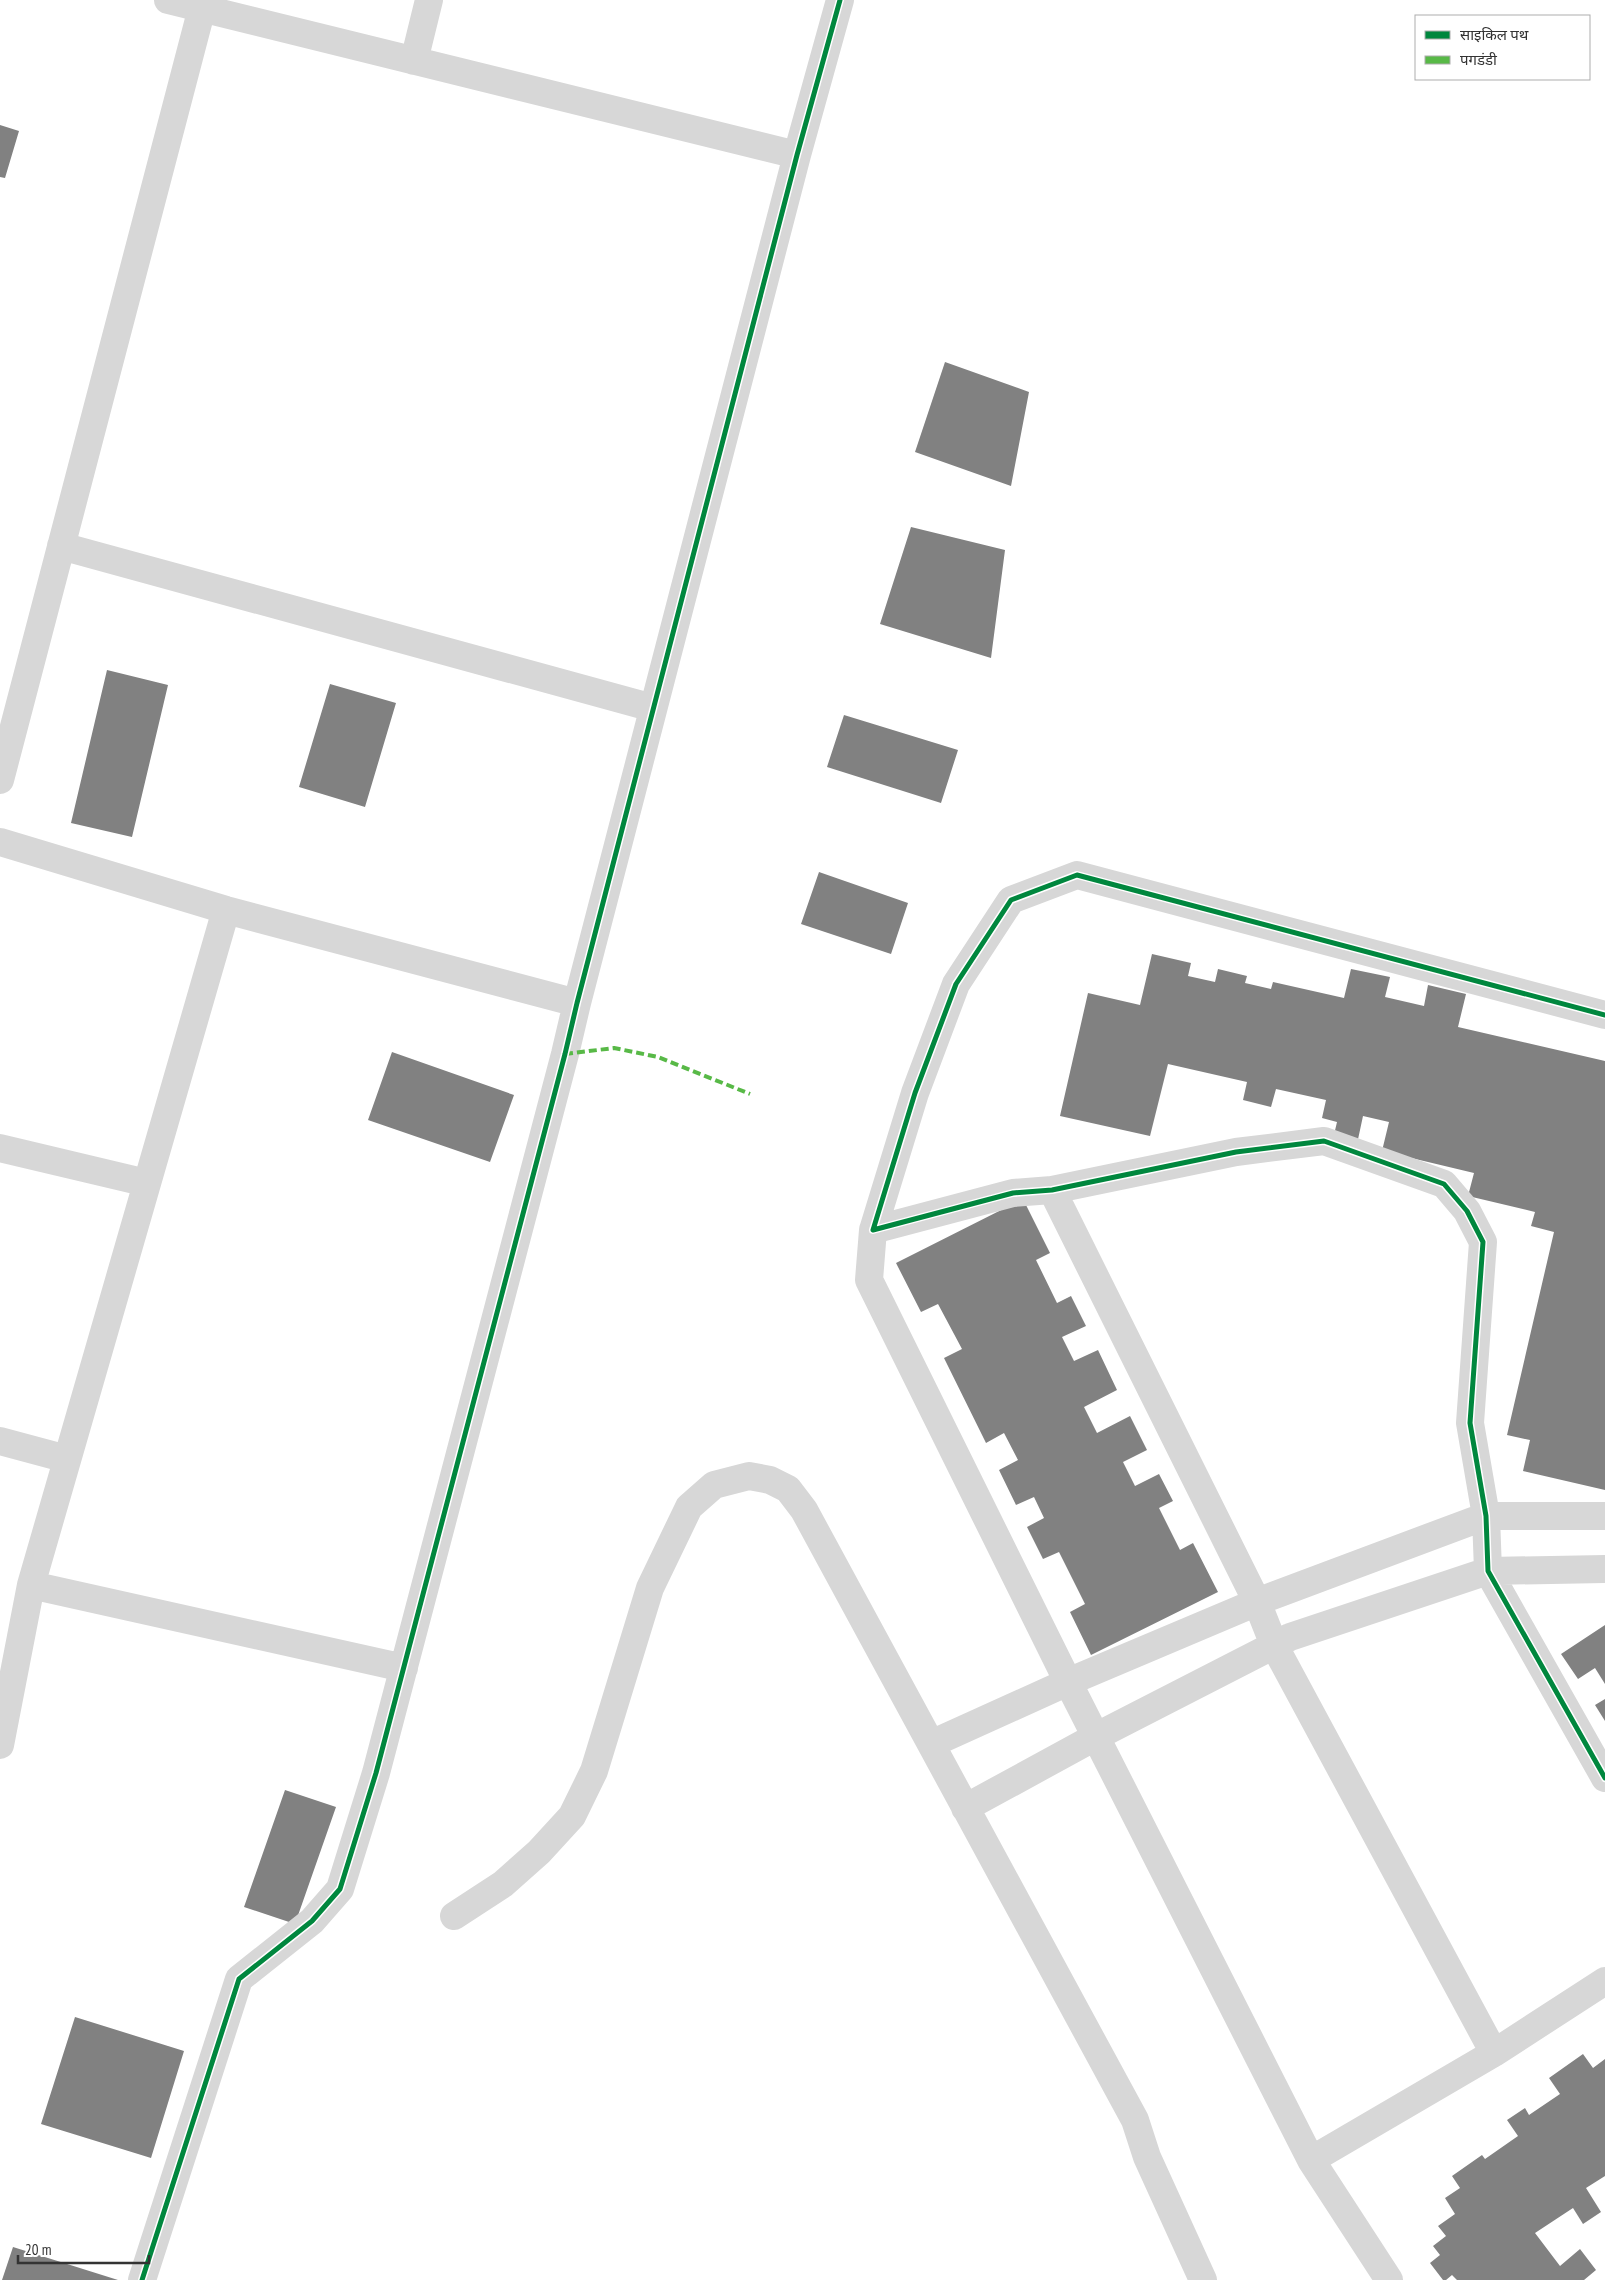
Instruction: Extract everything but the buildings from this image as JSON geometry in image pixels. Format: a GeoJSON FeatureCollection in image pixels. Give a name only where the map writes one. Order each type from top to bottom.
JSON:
{"type":"FeatureCollection","features":[{"type":"Feature","properties":{"kind":"street"},"geometry":{"type":"LineString","coordinates":[[168,0],[202,8],[252,10],[414,60],[797,155]]}},
{"type":"Feature","properties":{"kind":"street"},"geometry":{"type":"LineString","coordinates":[[414,60],[429,0]]}},
{"type":"Feature","properties":{"kind":"street"},"geometry":{"type":"LineString","coordinates":[[142,2280],[239,1979],[312,1921],[340,1889],[376,1773],[565,1054],[576,1003],[797,155],[840,0]]}},
{"type":"Feature","properties":{"kind":"street"},"geometry":{"type":"LineString","coordinates":[[0,780],[202,8]]}},
{"type":"Feature","properties":{"kind":"street"},"geometry":{"type":"LineString","coordinates":[[61,546],[653,708]]}},
{"type":"Feature","properties":{"kind":"street"},"geometry":{"type":"LineString","coordinates":[[0,842],[226,910],[576,1003]]}},
{"type":"Feature","properties":{"kind":"street"},"geometry":{"type":"LineString","coordinates":[[1388,2280],[1311,2160],[1068,1682],[869,1280],[873,1230],[915,1093],[956,984],[1011,900],[1077,874],[1605,1015]]}},
{"type":"Feature","properties":{"kind":"street"},"geometry":{"type":"LineString","coordinates":[[0,1745],[31,1585],[226,910]]}},
{"type":"Feature","properties":{"kind":"street"},"geometry":{"type":"LineString","coordinates":[[873,1230],[1013,1193],[1052,1190],[1236,1152],[1324,1141],[1444,1184],[1468,1211],[1483,1242],[1470,1423],[1486,1516],[1488,1571],[1605,1778]]}},
{"type":"Feature","properties":{"kind":"street"},"geometry":{"type":"LineString","coordinates":[[0,1148],[147,1183]]}},
{"type":"Feature","properties":{"kind":"street"},"geometry":{"type":"LineString","coordinates":[[1052,1190],[1257,1602],[1274,1645],[1494,2053]]}},
{"type":"Feature","properties":{"kind":"street"},"geometry":{"type":"LineString","coordinates":[[0,1441],[67,1459]]}},
{"type":"Feature","properties":{"kind":"street"},"geometry":{"type":"LineString","coordinates":[[454,1916],[504,1884],[539,1852],[572,1816],[594,1771],[650,1588],[688,1508],[714,1485],[749,1476],[770,1480],[788,1489],[804,1510],[1135,2120],[1147,2157],[1203,2280]]}},
{"type":"Feature","properties":{"kind":"street"},"geometry":{"type":"LineString","coordinates":[[931,1744],[1068,1682],[1257,1602],[1486,1516],[1605,1516]]}},
{"type":"Feature","properties":{"kind":"street"},"geometry":{"type":"LineString","coordinates":[[966,1808],[1097,1736],[1290,1637],[1488,1571],[1605,1569]]}},
{"type":"Feature","properties":{"kind":"street"},"geometry":{"type":"LineString","coordinates":[[31,1585],[404,1668]]}},
{"type":"Feature","properties":{"kind":"street"},"geometry":{"type":"LineString","coordinates":[[1311,2160],[1494,2053],[1605,1981]]}},
{"type":"Feature","properties":{"kind":"marked path"},"geometry":{"type":"LineString","coordinates":[[565,1054],[614,1048],[658,1057],[750,1094]]}},
{"type":"Feature","properties":{"kind":"cycle path"},"geometry":{"type":"LineString","coordinates":[[142,2280],[239,1979],[312,1921],[340,1889],[376,1773],[565,1054],[797,155],[840,0]]}},
{"type":"Feature","properties":{"kind":"cycle path"},"geometry":{"type":"LineString","coordinates":[[1605,1015],[1077,875],[1011,900],[956,984],[915,1093],[873,1230],[1013,1193],[1052,1190],[1236,1152],[1324,1141],[1444,1184],[1467,1211],[1483,1242],[1470,1423],[1486,1516],[1488,1571],[1605,1778]]}}]}
